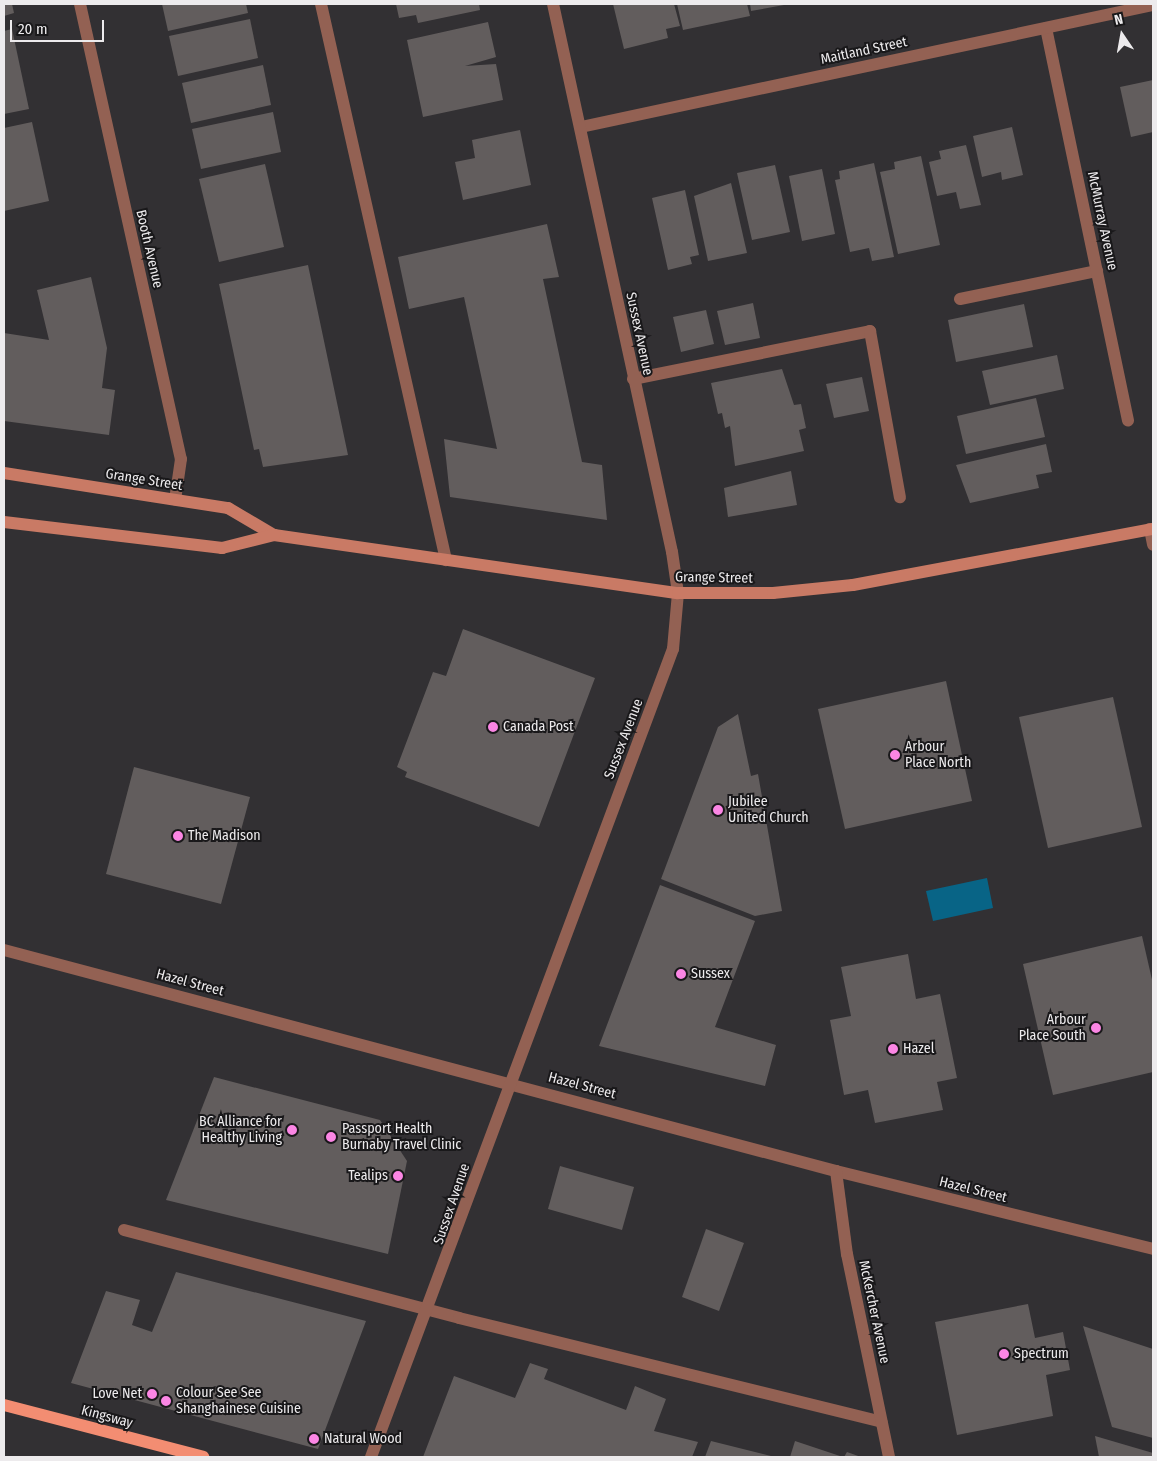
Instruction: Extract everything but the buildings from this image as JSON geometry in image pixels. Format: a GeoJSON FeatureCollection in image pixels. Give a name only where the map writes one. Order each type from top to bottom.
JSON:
{"type":"FeatureCollection","features":[{"type":"Feature","properties":{"kind":"main road","name":"Grange Street"},"geometry":{"type":"LineString","coordinates":[[4,473],[228,508],[274,535],[678,593],[773,593],[853,585],[1152,529]]}},
{"type":"Feature","properties":{"kind":"main road","name":"Grange Street"},"geometry":{"type":"LineString","coordinates":[[4,522],[222,548],[274,535]]}},
{"type":"Feature","properties":{"kind":"main road","name":"Kingsway"},"geometry":{"type":"LineString","coordinates":[[4,1405],[202,1457]]}},
{"type":"Feature","properties":{"kind":"street","name":"Booth Avenue"},"geometry":{"type":"LineString","coordinates":[[80,4],[181,459],[175,500]]}},
{"type":"Feature","properties":{"kind":"street"},"geometry":{"type":"LineString","coordinates":[[321,4],[446,560]]}},
{"type":"Feature","properties":{"kind":"street","name":"Sussex Avenue"},"geometry":{"type":"LineString","coordinates":[[371,1457],[429,1310],[510,1083],[672,649],[678,593],[581,127],[553,4]]}},
{"type":"Feature","properties":{"kind":"street","name":"Maitland Street"},"geometry":{"type":"LineString","coordinates":[[581,127],[1153,5]]}},
{"type":"Feature","properties":{"kind":"street","name":"McMurray Avenue"},"geometry":{"type":"LineString","coordinates":[[1046,28],[1128,421]]}},
{"type":"Feature","properties":{"kind":"street"},"geometry":{"type":"LineString","coordinates":[[960,299],[1097,271]]}},
{"type":"Feature","properties":{"kind":"street"},"geometry":{"type":"LineString","coordinates":[[633,379],[870,331],[900,497]]}},
{"type":"Feature","properties":{"kind":"street"},"geometry":{"type":"LineString","coordinates":[[1152,529],[1153,545]]}},
{"type":"Feature","properties":{"kind":"street","name":"Hazel Street"},"geometry":{"type":"LineString","coordinates":[[4,950],[836,1171],[1153,1250]]}},
{"type":"Feature","properties":{"kind":"street","name":"McKercher Avenue"},"geometry":{"type":"LineString","coordinates":[[836,1171],[847,1254],[889,1457]]}},
{"type":"Feature","properties":{"kind":"street"},"geometry":{"type":"LineString","coordinates":[[124,1230],[429,1310],[881,1422]]}},
{"type":"Feature","properties":{"kind":"water"},"geometry":{"type":"Polygon","coordinates":[[[987,878],[993,908],[933,921],[926,891],[987,878]]]}},
{"type":"Feature","properties":{"kind":"place","name":"Canada Post"},"geometry":{"type":"Point","coordinates":[493,727]}},
{"type":"Feature","properties":{"kind":"place","name":"Arbour Place North"},"geometry":{"type":"Point","coordinates":[895,755]}},
{"type":"Feature","properties":{"kind":"place","name":"Jubilee United Church"},"geometry":{"type":"Point","coordinates":[718,810]}},
{"type":"Feature","properties":{"kind":"place","name":"The Madison"},"geometry":{"type":"Point","coordinates":[178,836]}},
{"type":"Feature","properties":{"kind":"place","name":"Sussex"},"geometry":{"type":"Point","coordinates":[681,974]}},
{"type":"Feature","properties":{"kind":"place","name":"Arbour Place South"},"geometry":{"type":"Point","coordinates":[1096,1028]}},
{"type":"Feature","properties":{"kind":"place","name":"Hazel"},"geometry":{"type":"Point","coordinates":[893,1049]}},
{"type":"Feature","properties":{"kind":"place","name":"BC Alliance for Healthy Living"},"geometry":{"type":"Point","coordinates":[292,1130]}},
{"type":"Feature","properties":{"kind":"place","name":"Passport Health Burnaby Travel Clinic"},"geometry":{"type":"Point","coordinates":[331,1137]}},
{"type":"Feature","properties":{"kind":"place","name":"Tealips"},"geometry":{"type":"Point","coordinates":[398,1176]}},
{"type":"Feature","properties":{"kind":"place","name":"Spectrum"},"geometry":{"type":"Point","coordinates":[1004,1354]}},
{"type":"Feature","properties":{"kind":"place","name":"Love Net"},"geometry":{"type":"Point","coordinates":[152,1394]}},
{"type":"Feature","properties":{"kind":"place","name":"Colour See See Shanghainese Cuisine"},"geometry":{"type":"Point","coordinates":[166,1401]}},
{"type":"Feature","properties":{"kind":"place","name":"Natural Wood"},"geometry":{"type":"Point","coordinates":[314,1439]}}]}
